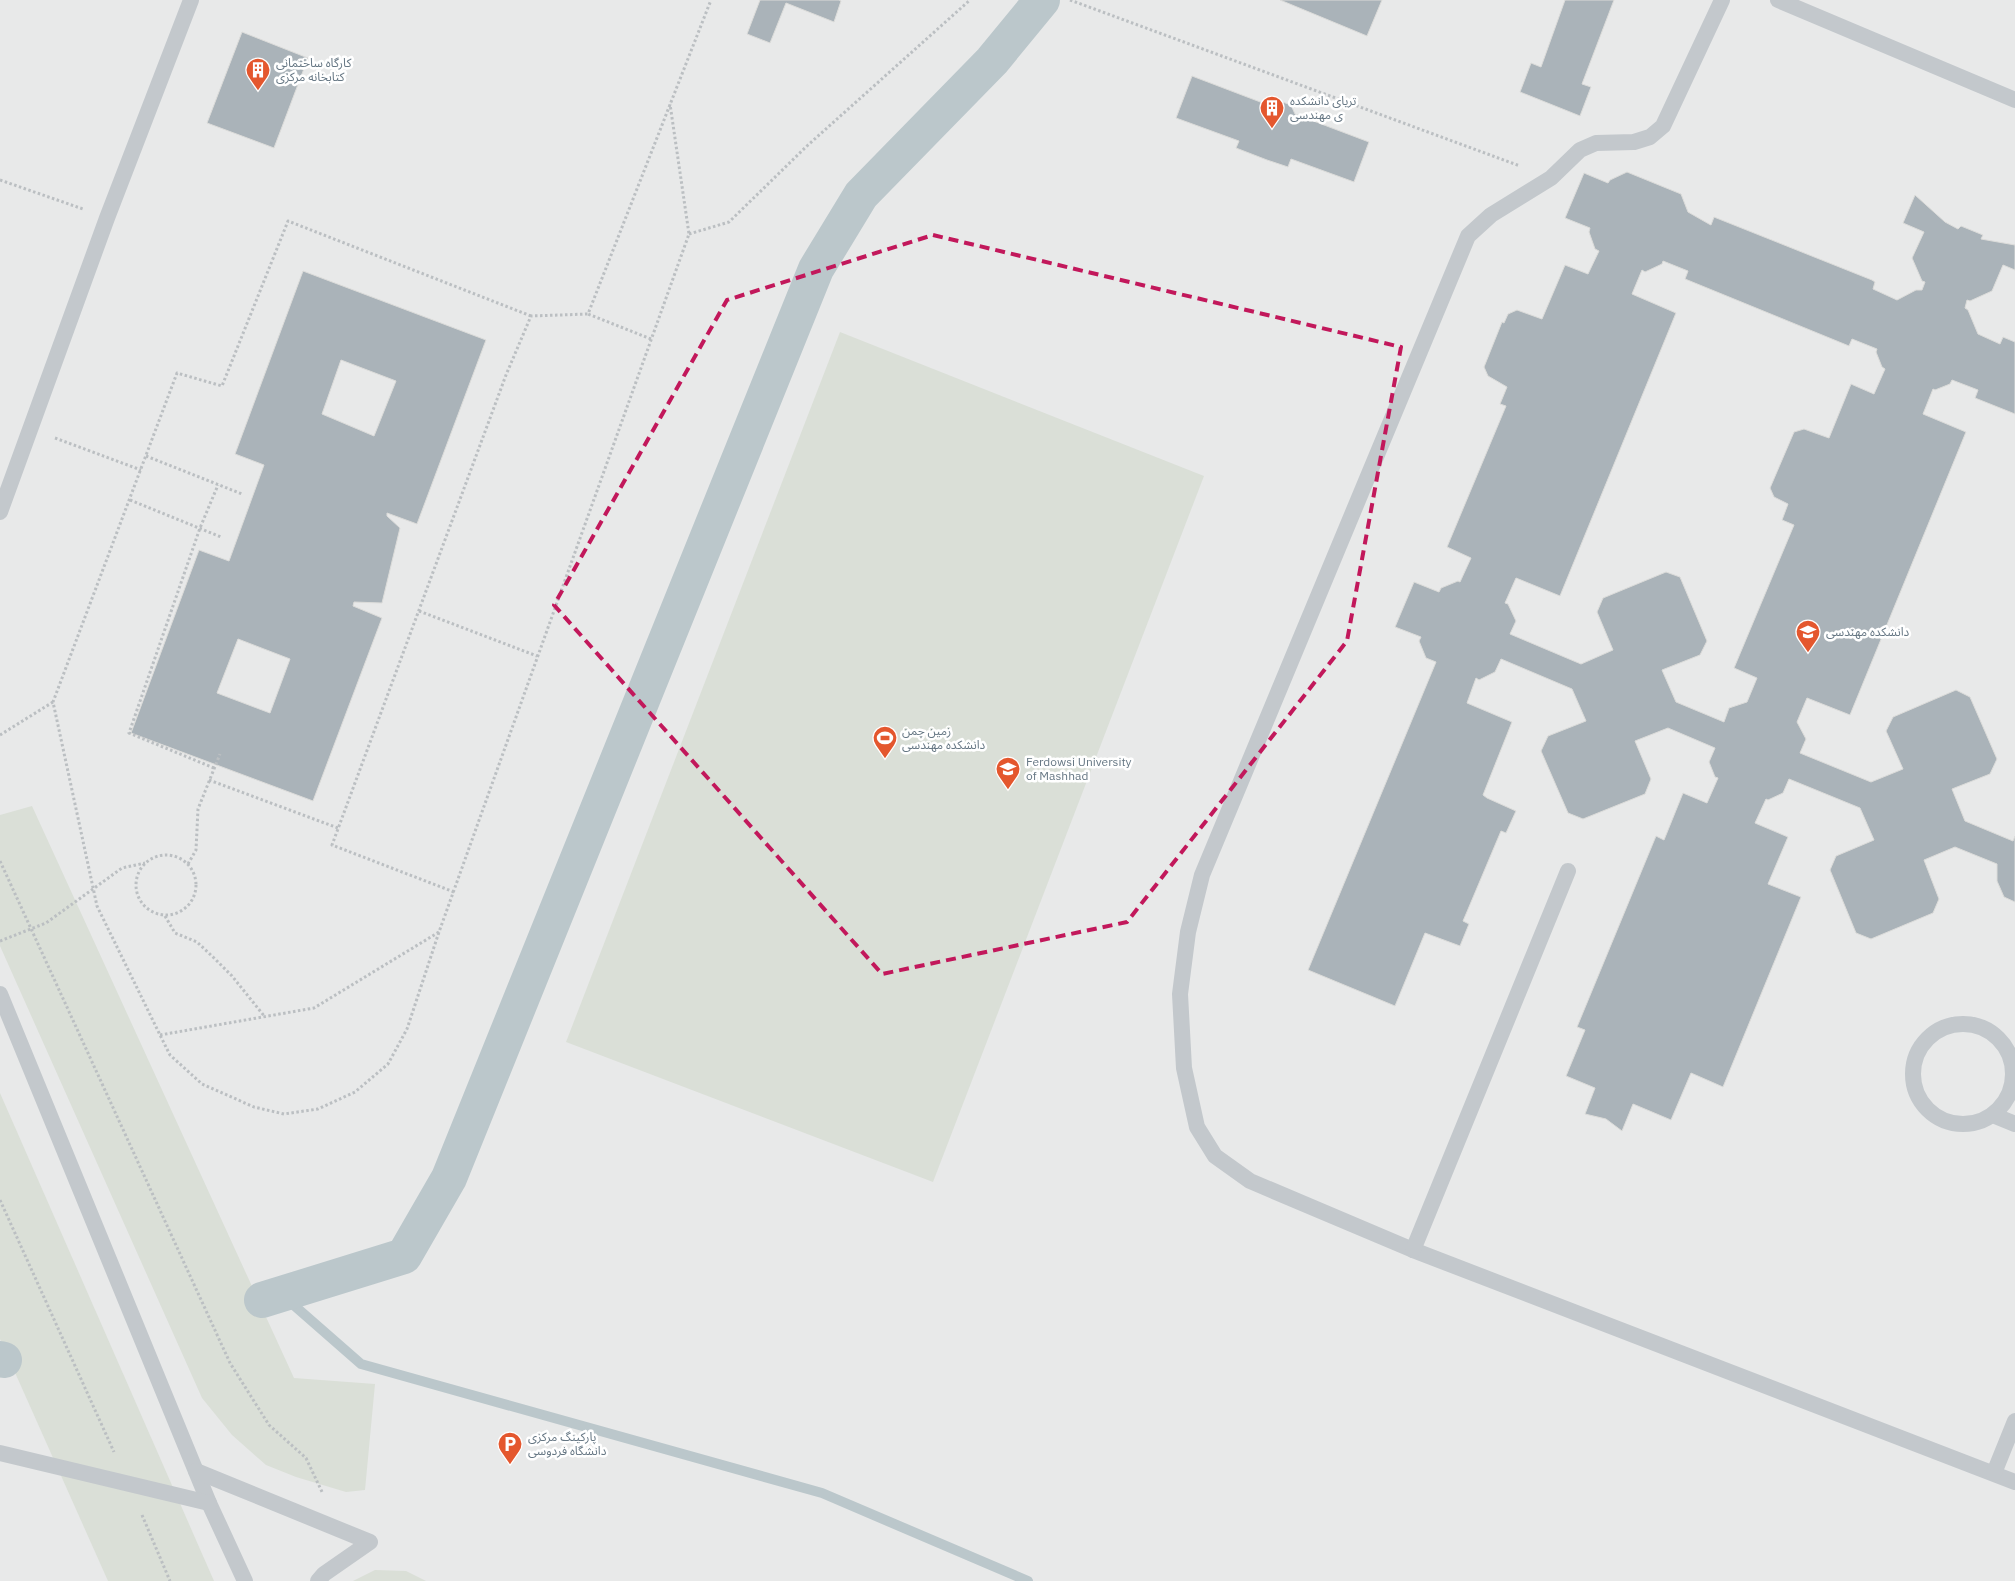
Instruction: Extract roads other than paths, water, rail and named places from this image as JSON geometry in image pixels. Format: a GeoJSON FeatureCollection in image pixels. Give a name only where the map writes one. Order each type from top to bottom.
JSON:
{"type":"FeatureCollection","features":[{"type":"Feature","properties":{"kind":"lane"},"geometry":{"type":"LineString","coordinates":[[0,512],[107,218],[191,0]]}},
{"type":"Feature","properties":{"kind":"lane"},"geometry":{"type":"LineString","coordinates":[[1722,0],[1663,126],[1650,137],[1634,142],[1596,143],[1580,150],[1551,178],[1491,215],[1468,236],[1202,875],[1188,932],[1180,994],[1184,1068],[1197,1127],[1215,1156],[1250,1181],[1413,1250],[2015,1482]]}},
{"type":"Feature","properties":{"kind":"lane"},"geometry":{"type":"LineString","coordinates":[[1778,0],[2015,100]]}},
{"type":"Feature","properties":{"kind":"lane"},"geometry":{"type":"LineString","coordinates":[[1413,1250],[1568,871]]}},
{"type":"Feature","properties":{"kind":"lane"},"geometry":{"type":"LineString","coordinates":[[0,994],[209,1503],[246,1581]]}},
{"type":"Feature","properties":{"kind":"lane"},"geometry":{"type":"LineString","coordinates":[[1967,1024],[1984,1028],[1998,1037],[2008,1051],[2014,1068],[2012,1086],[2005,1102],[1993,1114],[1978,1122],[1960,1124],[1943,1120],[1929,1110],[1918,1096],[1914,1080],[1914,1062],[1922,1046],[1934,1033],[1950,1026],[1967,1024]]}},
{"type":"Feature","properties":{"kind":"lane"},"geometry":{"type":"LineString","coordinates":[[1993,1114],[2015,1124]]}},
{"type":"Feature","properties":{"kind":"lane"},"geometry":{"type":"LineString","coordinates":[[1994,1473],[2015,1421]]}},
{"type":"Feature","properties":{"kind":"lane"},"geometry":{"type":"LineString","coordinates":[[0,1453],[209,1503]]}},
{"type":"Feature","properties":{"kind":"lane"},"geometry":{"type":"LineString","coordinates":[[196,1471],[370,1542],[324,1574],[318,1581]]}},
{"type":"Feature","properties":{"kind":"waterway"},"geometry":{"type":"LineString","coordinates":[[262,1300],[404,1256],[449,1178],[816,269],[861,195],[992,61],[1042,0]]}},
{"type":"Feature","properties":{"kind":"waterway"},"geometry":{"type":"LineString","coordinates":[[281,1294],[361,1364],[822,1493],[1028,1581]]}},
{"type":"Feature","properties":{"kind":"waterway"},"geometry":{"type":"LineString","coordinates":[[0,1359],[4,1360]]}},
{"type":"Feature","properties":{"kind":"place","name":"کارگاه ساختمانی کتابخانه مرکزی"},"geometry":{"type":"Point","coordinates":[258,91]}},
{"type":"Feature","properties":{"kind":"place","name":"تریای دانشکده ی مهندسی"},"geometry":{"type":"Point","coordinates":[1272,129]}},
{"type":"Feature","properties":{"kind":"place","name":"دانشکده مهندسی"},"geometry":{"type":"Point","coordinates":[1808,653]}},
{"type":"Feature","properties":{"kind":"place","name":"زمین چمن دانشکده مهندسی"},"geometry":{"type":"Point","coordinates":[885,759]}},
{"type":"Feature","properties":{"kind":"place","name":"Ferdowsi University of Mashhad"},"geometry":{"type":"Point","coordinates":[1008,790]}},
{"type":"Feature","properties":{"kind":"place","name":"پارکینگ مرکزی دانشگاه فردوسی"},"geometry":{"type":"Point","coordinates":[510,1465]}}]}
